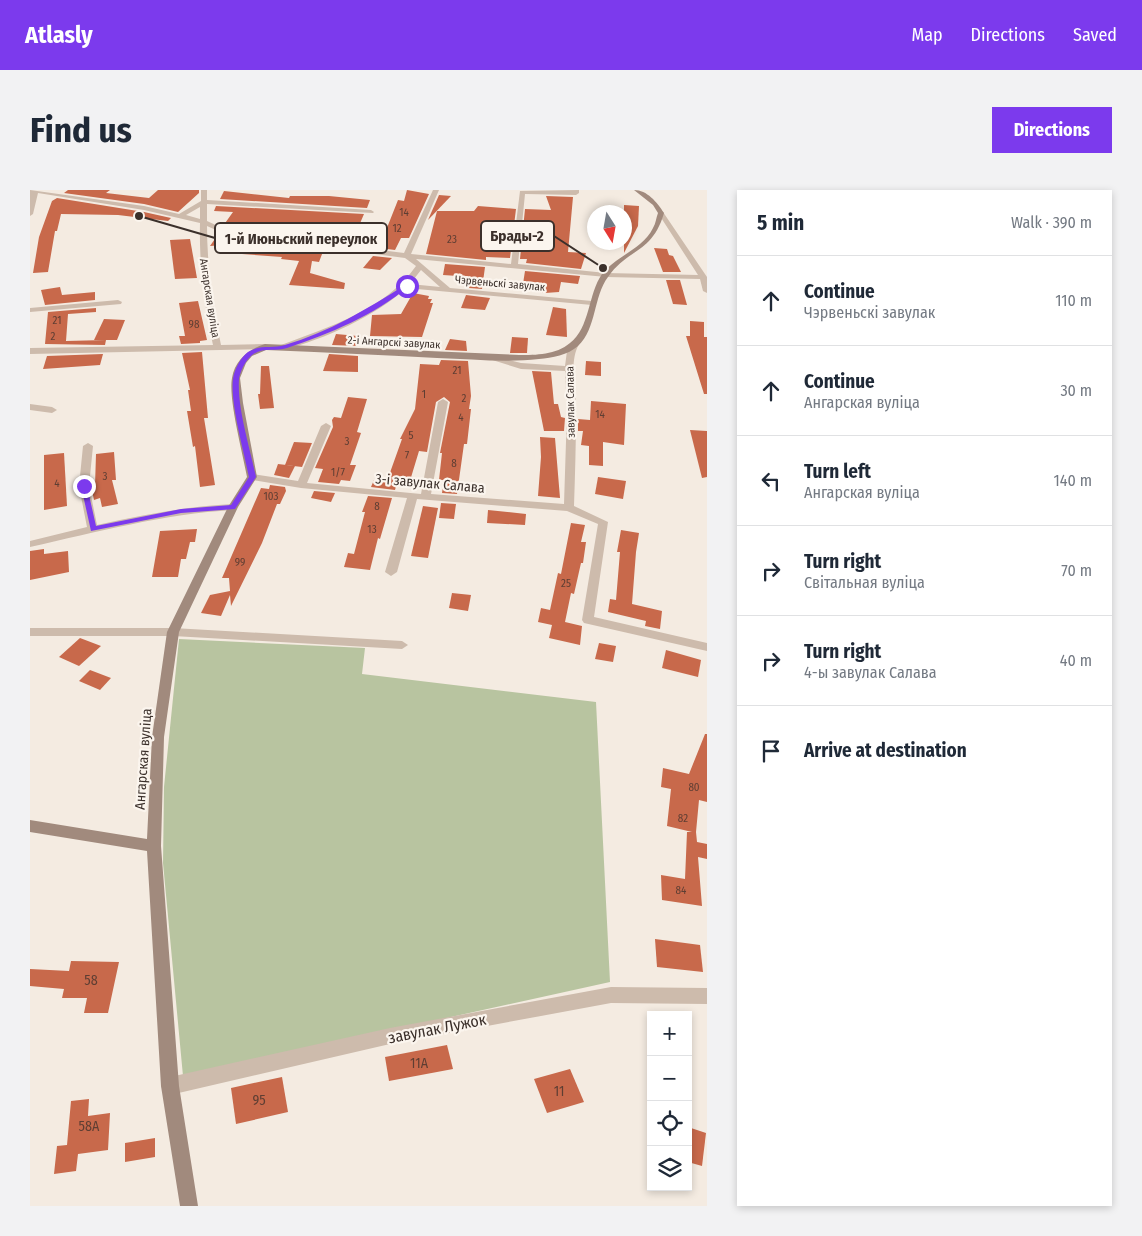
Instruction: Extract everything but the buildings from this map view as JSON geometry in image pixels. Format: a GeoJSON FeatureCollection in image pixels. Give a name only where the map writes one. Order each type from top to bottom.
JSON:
{"type":"FeatureCollection","features":[{"type":"Feature","properties":{"kind":"street","name":"Ангарская вуліца"},"geometry":{"type":"LineString","coordinates":[[204,190],[202,221],[207,297],[217,347]]}},
{"type":"Feature","properties":{"kind":"street"},"geometry":{"type":"LineString","coordinates":[[407,256],[436,190]]}},
{"type":"Feature","properties":{"kind":"street"},"geometry":{"type":"LineString","coordinates":[[514,267],[522,192],[576,193],[576,190]]}},
{"type":"Feature","properties":{"kind":"street"},"geometry":{"type":"LineString","coordinates":[[637,190],[655,204],[703,277],[707,291]]}},
{"type":"Feature","properties":{"kind":"street"},"geometry":{"type":"LineString","coordinates":[[30,214],[32,191],[144,208],[202,221],[218,229],[246,235],[407,256],[606,275],[703,277]]}},
{"type":"Feature","properties":{"kind":"street"},"geometry":{"type":"LineString","coordinates":[[180,216],[204,202],[371,212]]}},
{"type":"Feature","properties":{"kind":"street"},"geometry":{"type":"LineString","coordinates":[[606,275],[656,231],[661,213]]}},
{"type":"Feature","properties":{"kind":"street"},"geometry":{"type":"LineString","coordinates":[[407,256],[448,290]]}},
{"type":"Feature","properties":{"kind":"street"},"geometry":{"type":"LineString","coordinates":[[284,347],[355,319],[407,286],[420,265]]}},
{"type":"Feature","properties":{"kind":"street","name":"завулак Салава"},"geometry":{"type":"LineString","coordinates":[[569,508],[572,410],[571,351],[585,328],[592,303],[606,275]]}},
{"type":"Feature","properties":{"kind":"street","name":"Чэрвеньскі завулак"},"geometry":{"type":"LineString","coordinates":[[407,286],[592,303]]}},
{"type":"Feature","properties":{"kind":"street"},"geometry":{"type":"LineString","coordinates":[[30,310],[118,302]]}},
{"type":"Feature","properties":{"kind":"street","name":"2-і Ангарскі завулак"},"geometry":{"type":"LineString","coordinates":[[30,351],[284,347],[490,358],[534,357],[554,353],[575,344]]}},
{"type":"Feature","properties":{"kind":"street"},"geometry":{"type":"LineString","coordinates":[[252,477],[238,403],[236,378],[242,363],[249,354],[265,347]]}},
{"type":"Feature","properties":{"kind":"street"},"geometry":{"type":"LineString","coordinates":[[490,358],[521,366],[570,369]]}},
{"type":"Feature","properties":{"kind":"street"},"geometry":{"type":"LineString","coordinates":[[425,497],[443,402]]}},
{"type":"Feature","properties":{"kind":"street"},"geometry":{"type":"LineString","coordinates":[[30,407],[52,410]]}},
{"type":"Feature","properties":{"kind":"street"},"geometry":{"type":"LineString","coordinates":[[301,485],[326,426]]}},
{"type":"Feature","properties":{"kind":"street"},"geometry":{"type":"LineString","coordinates":[[88,446],[84,486],[93,529]]}},
{"type":"Feature","properties":{"kind":"street","name":"Ангарская вуліца"},"geometry":{"type":"LineString","coordinates":[[189,1206],[170,1086],[154,846],[158,736],[173,632],[233,507],[252,477]]}},
{"type":"Feature","properties":{"kind":"street","name":"3-і завулак Салава"},"geometry":{"type":"LineString","coordinates":[[252,477],[301,485],[413,496],[569,508],[603,522],[588,620],[707,647]]}},
{"type":"Feature","properties":{"kind":"street"},"geometry":{"type":"LineString","coordinates":[[391,572],[413,496]]}},
{"type":"Feature","properties":{"kind":"street"},"geometry":{"type":"LineString","coordinates":[[30,544],[181,511],[233,507]]}},
{"type":"Feature","properties":{"kind":"street"},"geometry":{"type":"LineString","coordinates":[[30,632],[173,632],[402,645]]}},
{"type":"Feature","properties":{"kind":"street"},"geometry":{"type":"LineString","coordinates":[[30,826],[154,846]]}},
{"type":"Feature","properties":{"kind":"street","name":"завулак Лужок"},"geometry":{"type":"LineString","coordinates":[[170,1086],[390,1036],[611,995],[707,996]]}},
{"type":"Feature","properties":{"kind":"green space"},"geometry":{"type":"Polygon","coordinates":[[[179,639],[365,648],[362,674],[596,702],[610,982],[183,1076],[163,863],[164,787],[179,639]]]}},
{"type":"Feature","properties":{"kind":"place","name":"1-й Июньский переулок"},"geometry":{"type":"Point","coordinates":[139,216]}},
{"type":"Feature","properties":{"kind":"place","name":"Брады-2"},"geometry":{"type":"Point","coordinates":[603,268]}},
{"type":"Feature","properties":{"kind":"route"},"geometry":{"type":"LineString","coordinates":[[84,486],[93,529],[181,511],[233,507],[252,477],[238,403],[236,378],[242,363],[249,354],[265,347],[284,347],[355,319],[407,286]]}}]}
